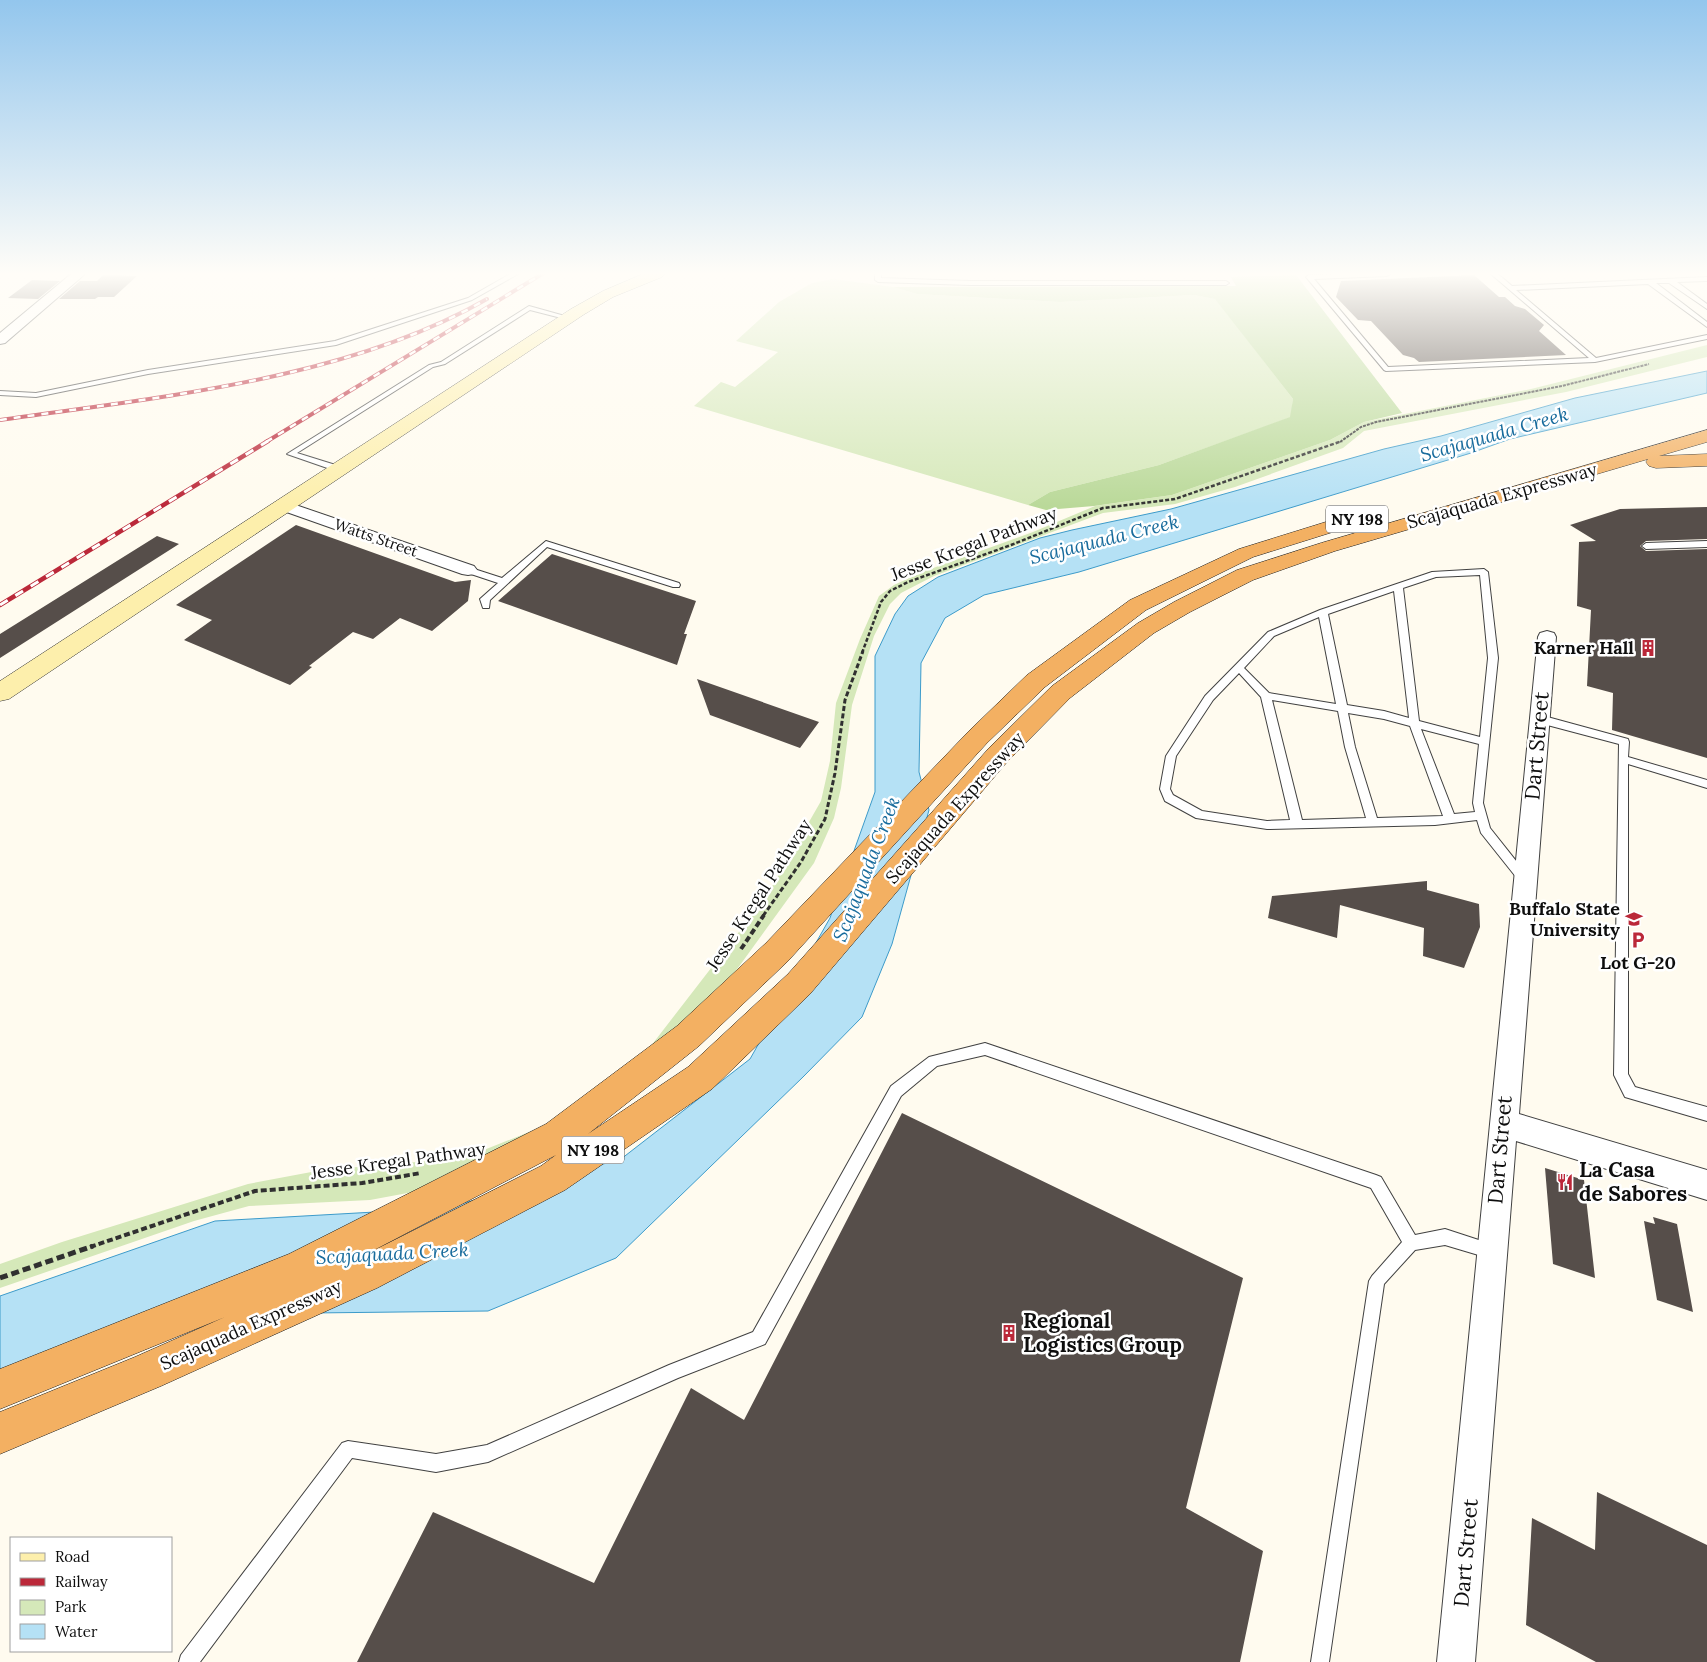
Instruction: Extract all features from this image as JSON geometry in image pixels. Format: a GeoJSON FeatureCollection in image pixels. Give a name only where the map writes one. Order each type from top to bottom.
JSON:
{"type":"FeatureCollection","features":[{"type":"Feature","properties":{"kind":"highway","name":"Scajaquada Expressway"},"geometry":{"type":"LineString","coordinates":[[0,1433],[148,1372],[364,1275],[552,1178],[700,1078],[799,984],[998,755],[1048,687],[1138,606],[1246,553],[1449,492],[1707,419]]}},
{"type":"Feature","properties":{"kind":"highway","name":"Scajaquada Expressway"},"geometry":{"type":"LineString","coordinates":[[0,1389],[300,1268],[558,1136],[688,1036],[777,952],[978,737],[1048,687],[1182,607],[1245,576],[1328,547],[1707,436]]}},
{"type":"Feature","properties":{"kind":"highway"},"geometry":{"type":"LineString","coordinates":[[1600,468],[1707,460]]}},
{"type":"Feature","properties":{"kind":"main road"},"geometry":{"type":"LineString","coordinates":[[0,693],[518,352]]}},
{"type":"Feature","properties":{"kind":"street","name":"Watts Street"},"geometry":{"type":"LineString","coordinates":[[284,506],[468,570]]}},
{"type":"Feature","properties":{"kind":"street","name":"Dart Street"},"geometry":{"type":"LineString","coordinates":[[1456,1662],[1547,637]]}},
{"type":"Feature","properties":{"kind":"street"},"geometry":{"type":"LineString","coordinates":[[1503,1123],[1707,1185]]}},
{"type":"Feature","properties":{"kind":"lane"},"geometry":{"type":"LineString","coordinates":[[0,393],[36,395],[148,372],[281,352]]}},
{"type":"Feature","properties":{"kind":"lane"},"geometry":{"type":"LineString","coordinates":[[339,470],[291,454],[431,366],[443,363],[461,352]]}},
{"type":"Feature","properties":{"kind":"lane"},"geometry":{"type":"LineString","coordinates":[[1371,352],[1386,369],[1595,360],[1634,352]]}},
{"type":"Feature","properties":{"kind":"lane"},"geometry":{"type":"LineString","coordinates":[[1585,352],[1595,360]]}},
{"type":"Feature","properties":{"kind":"lane"},"geometry":{"type":"LineString","coordinates":[[486,606],[485,599],[546,544],[676,585]]}},
{"type":"Feature","properties":{"kind":"lane"},"geometry":{"type":"LineString","coordinates":[[1646,546],[1707,544]]}},
{"type":"Feature","properties":{"kind":"lane"},"geometry":{"type":"LineString","coordinates":[[468,570],[504,582]]}},
{"type":"Feature","properties":{"kind":"lane"},"geometry":{"type":"LineString","coordinates":[[1481,816],[1373,823],[1267,825],[1200,815],[1169,798],[1165,789],[1171,756],[1209,698],[1271,634],[1323,612],[1435,574],[1484,572],[1492,658],[1478,803],[1485,830],[1525,880]]}},
{"type":"Feature","properties":{"kind":"lane"},"geometry":{"type":"LineString","coordinates":[[1398,587],[1415,723],[1450,819]]}},
{"type":"Feature","properties":{"kind":"lane"},"geometry":{"type":"LineString","coordinates":[[1323,612],[1350,747],[1373,823]]}},
{"type":"Feature","properties":{"kind":"lane"},"geometry":{"type":"LineString","coordinates":[[1239,668],[1266,696],[1297,824]]}},
{"type":"Feature","properties":{"kind":"lane"},"geometry":{"type":"LineString","coordinates":[[1266,696],[1384,715],[1484,742]]}},
{"type":"Feature","properties":{"kind":"lane"},"geometry":{"type":"LineString","coordinates":[[1540,719],[1624,742],[1622,759],[1621,1075],[1630,1092],[1707,1114]]}},
{"type":"Feature","properties":{"kind":"lane"},"geometry":{"type":"LineString","coordinates":[[1622,759],[1707,784]]}},
{"type":"Feature","properties":{"kind":"lane"},"geometry":{"type":"LineString","coordinates":[[188,1662],[348,1449],[436,1463],[488,1453],[675,1371],[759,1338],[896,1090],[934,1061],[985,1049],[1376,1182],[1411,1243]]}},
{"type":"Feature","properties":{"kind":"lane"},"geometry":{"type":"LineString","coordinates":[[1320,1662],[1377,1281],[1411,1243],[1445,1237],[1492,1251]]}},
{"type":"Feature","properties":{"kind":"path","name":"Jesse Kregal Pathway"},"geometry":{"type":"LineString","coordinates":[[741,949],[801,862],[825,819],[835,773],[845,700],[881,602],[890,591],[908,582],[1011,545],[1103,508],[1175,499],[1341,442],[1361,427],[1376,422],[1562,386],[1658,362]]}},
{"type":"Feature","properties":{"kind":"path","name":"Jesse Kregal Pathway"},"geometry":{"type":"LineString","coordinates":[[0,1278],[255,1191],[362,1183],[429,1172]]}},
{"type":"Feature","properties":{"kind":"green space"},"geometry":{"type":"Polygon","coordinates":[[[776,352],[1256,352],[1293,399],[1291,417],[1159,465],[1050,492],[1028,505],[694,406],[721,382],[735,387],[778,352],[776,352]]]}},
{"type":"Feature","properties":{"kind":"green space"},"geometry":{"type":"Polygon","coordinates":[[[1256,352],[1355,352],[1402,413],[1364,422],[1330,440],[1172,495],[1094,506],[1046,510],[1028,505],[1050,492],[1159,465],[1290,417],[1293,399],[1256,352]]]}},
{"type":"Feature","properties":{"kind":"green space"},"geometry":{"type":"Polygon","coordinates":[[[1681,352],[1707,352],[1707,357],[1566,392],[1364,431],[1343,448],[1235,487],[1175,504],[1103,513],[934,576],[901,593],[890,604],[874,636],[852,705],[841,788],[834,818],[814,863],[722,990],[510,1174],[370,1200],[249,1206],[194,1221],[0,1288],[0,1264],[62,1242],[248,1184],[322,1170],[464,1158],[549,1124],[647,1051],[766,897],[821,801],[830,761],[836,703],[860,639],[879,596],[894,585],[925,571],[1033,532],[1095,506],[1172,495],[1330,440],[1364,422],[1531,389],[1681,352]]]}},
{"type":"Feature","properties":{"kind":"water","name":"Scajaquada Creek"},"geometry":{"type":"Polygon","coordinates":[[[1707,371],[1707,393],[1510,439],[1471,453],[1079,572],[984,595],[945,618],[921,663],[919,772],[929,810],[892,944],[862,1017],[803,1077],[616,1258],[488,1311],[312,1313],[132,1337],[0,1380],[0,1296],[215,1221],[446,1208],[621,1159],[750,1059],[830,918],[875,792],[875,656],[895,614],[908,596],[938,577],[1040,538],[1171,509],[1575,398],[1707,371]]]}},
{"type":"Feature","properties":{"kind":"building"},"geometry":{"type":"Polygon","coordinates":[[[1400,352],[1562,352],[1566,355],[1419,362],[1414,358],[1403,355],[1400,352]]]}},
{"type":"Feature","properties":{"kind":"building","name":"Karner Hall"},"geometry":{"type":"Polygon","coordinates":[[[1707,507],[1707,539],[1646,541],[1640,546],[1646,551],[1707,549],[1707,758],[1612,730],[1613,693],[1587,686],[1591,610],[1577,606],[1579,542],[1596,541],[1570,525],[1620,509],[1707,507]]]}},
{"type":"Feature","properties":{"kind":"building"},"geometry":{"type":"Polygon","coordinates":[[[296,525],[455,582],[471,580],[468,601],[432,631],[400,618],[373,639],[353,632],[309,666],[312,667],[290,685],[184,640],[212,620],[176,605],[296,525]]]}},
{"type":"Feature","properties":{"kind":"building"},"geometry":{"type":"Polygon","coordinates":[[[157,536],[179,544],[0,658],[0,634],[157,536]]]}},
{"type":"Feature","properties":{"kind":"building"},"geometry":{"type":"Polygon","coordinates":[[[552,554],[696,601],[684,634],[687,634],[677,665],[498,601],[552,554]]]}},
{"type":"Feature","properties":{"kind":"building"},"geometry":{"type":"Polygon","coordinates":[[[697,679],[819,722],[800,748],[710,715],[697,679]]]}},
{"type":"Feature","properties":{"kind":"building"},"geometry":{"type":"Polygon","coordinates":[[[1427,881],[1427,890],[1479,904],[1480,927],[1464,968],[1423,956],[1424,928],[1340,905],[1337,938],[1268,918],[1272,896],[1427,881]]]}},
{"type":"Feature","properties":{"kind":"building","name":"Regional Logistics Group"},"geometry":{"type":"Polygon","coordinates":[[[902,1113],[1243,1278],[1186,1508],[1263,1551],[1240,1662],[357,1662],[433,1512],[594,1583],[691,1388],[744,1420],[902,1113]]]}},
{"type":"Feature","properties":{"kind":"building"},"geometry":{"type":"Polygon","coordinates":[[[1545,1168],[1584,1180],[1595,1278],[1553,1264],[1545,1168]]]}},
{"type":"Feature","properties":{"kind":"building"},"geometry":{"type":"Polygon","coordinates":[[[1653,1217],[1677,1224],[1693,1312],[1657,1300],[1644,1221],[1655,1224],[1653,1217]]]}},
{"type":"Feature","properties":{"kind":"building"},"geometry":{"type":"Polygon","coordinates":[[[1597,1492],[1707,1545],[1707,1662],[1596,1662],[1526,1625],[1532,1518],[1595,1550],[1597,1492]]]}},
{"type":"Feature","properties":{"kind":"railway"},"geometry":{"type":"LineString","coordinates":[[0,420],[187,393],[313,367],[365,352]]}},
{"type":"Feature","properties":{"kind":"railway"},"geometry":{"type":"LineString","coordinates":[[266,442],[415,352]]}},
{"type":"Feature","properties":{"kind":"railway"},"geometry":{"type":"LineString","coordinates":[[0,605],[268,441]]}},
{"type":"Feature","properties":{"kind":"place","name":"Karner Hall"},"geometry":{"type":"Point","coordinates":[1648,648]}},
{"type":"Feature","properties":{"kind":"place","name":"Buffalo State University"},"geometry":{"type":"Point","coordinates":[1634,919]}},
{"type":"Feature","properties":{"kind":"place","name":"Lot G-20"},"geometry":{"type":"Point","coordinates":[1638,940]}},
{"type":"Feature","properties":{"kind":"place","name":"La Casa de Sabores"},"geometry":{"type":"Point","coordinates":[1565,1182]}},
{"type":"Feature","properties":{"kind":"place","name":"Regional Logistics Group"},"geometry":{"type":"Point","coordinates":[1009,1333]}}]}
